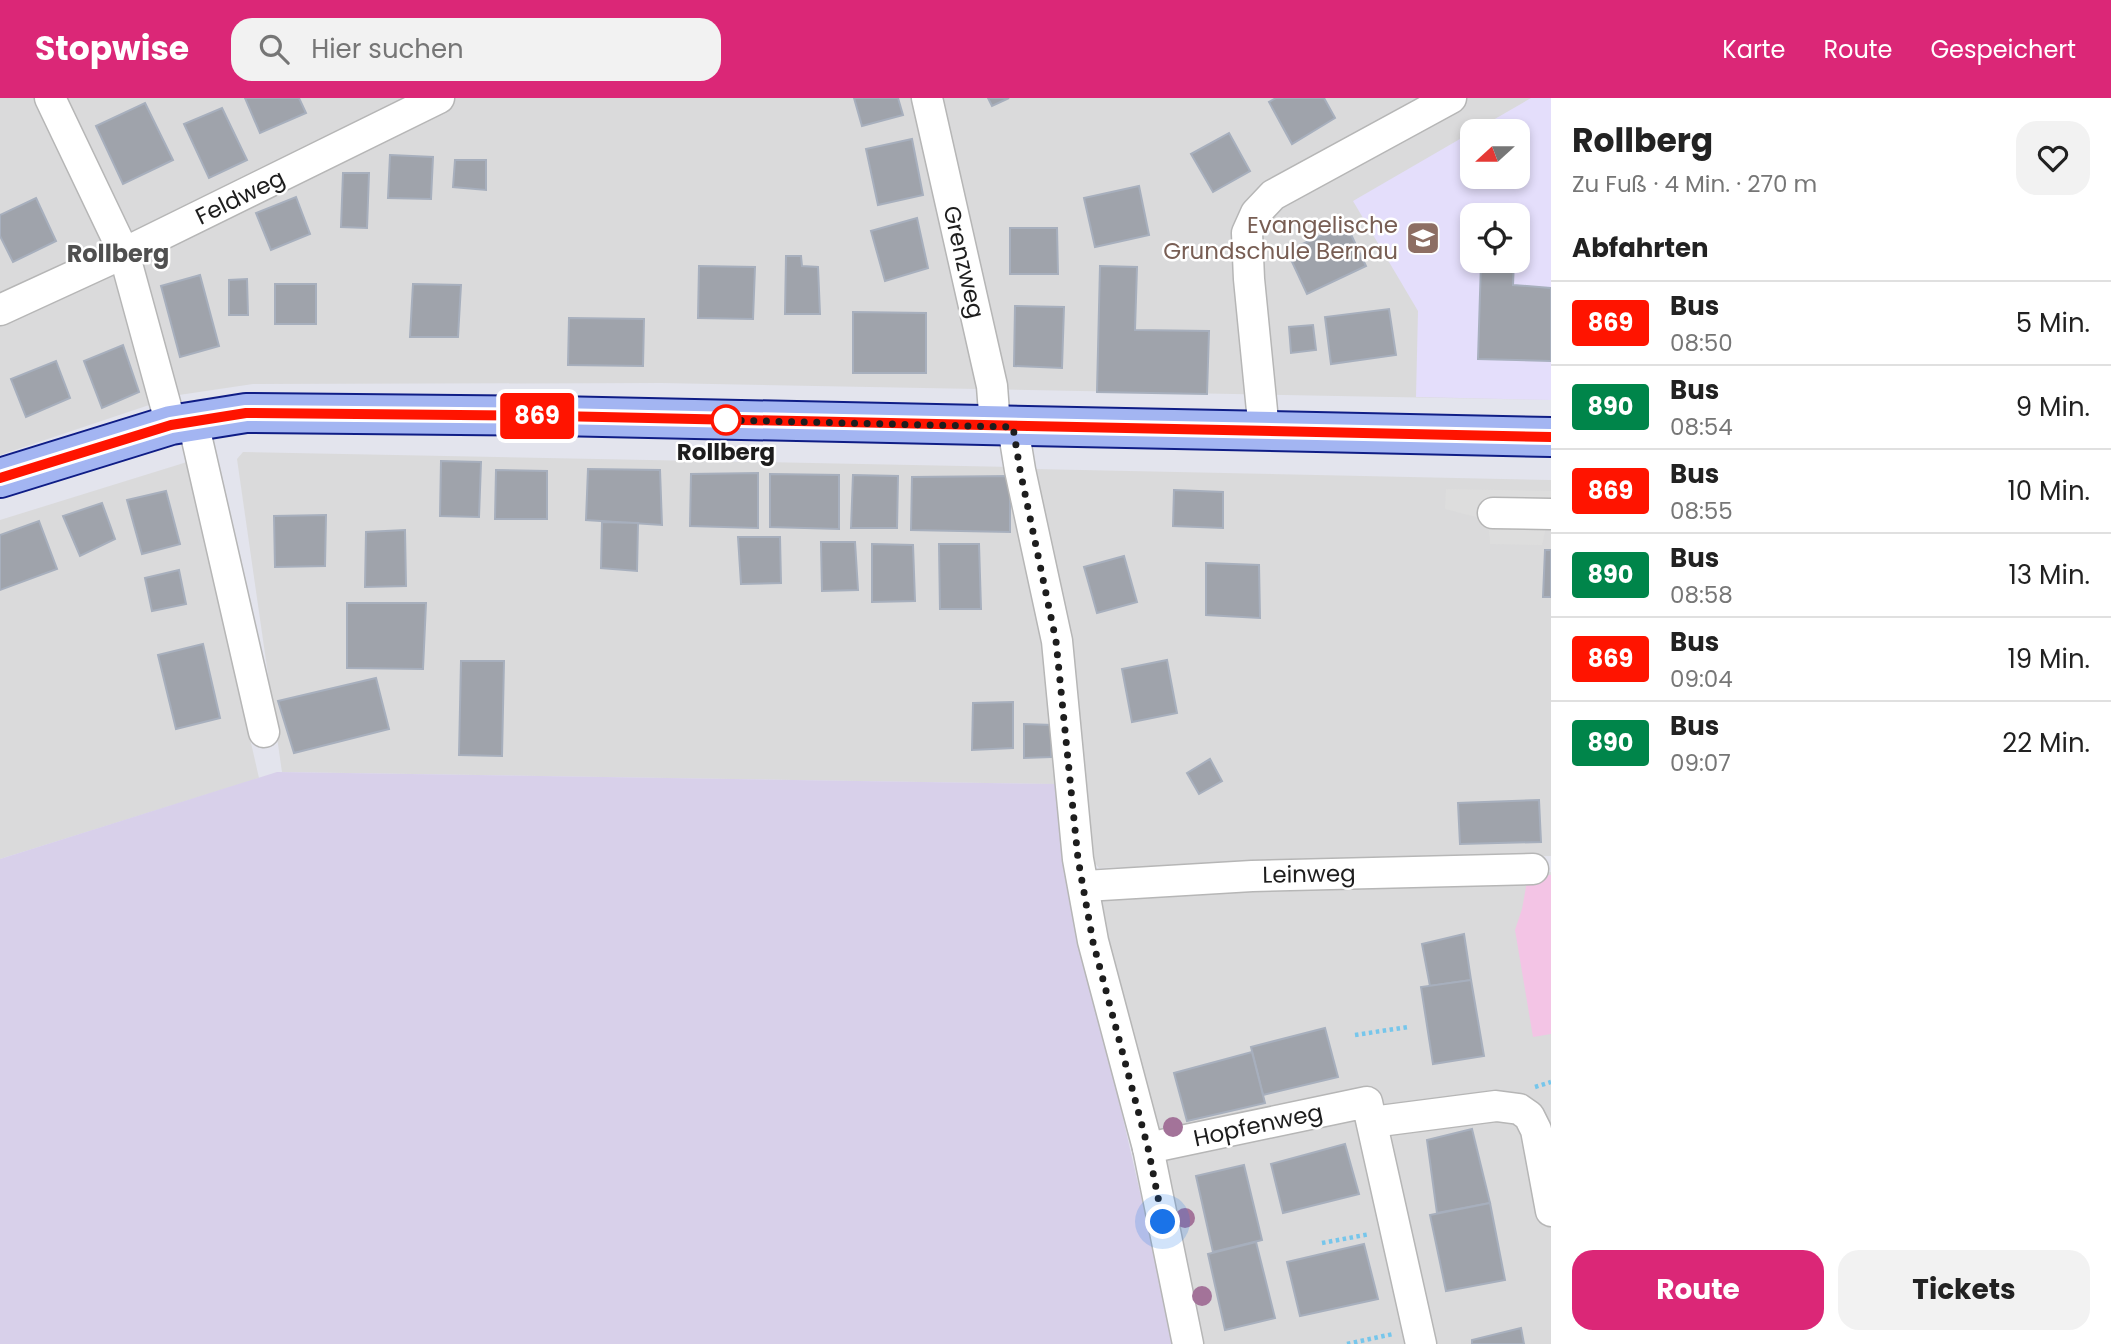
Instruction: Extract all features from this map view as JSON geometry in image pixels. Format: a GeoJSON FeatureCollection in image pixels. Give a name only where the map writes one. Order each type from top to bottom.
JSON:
{"type":"FeatureCollection","features":[{"type":"Feature","properties":{"kind":"main road"},"geometry":{"type":"LineString","coordinates":[[0,478],[182,423],[246,413],[1551,437]]}},
{"type":"Feature","properties":{"kind":"street"},"geometry":{"type":"LineString","coordinates":[[50,98],[124,253],[182,423],[264,732]]}},
{"type":"Feature","properties":{"kind":"street","name":"Feldweg"},"geometry":{"type":"LineString","coordinates":[[0,310],[124,253],[439,98]]}},
{"type":"Feature","properties":{"kind":"street","name":"Grenzweg"},"geometry":{"type":"LineString","coordinates":[[927,98],[992,386],[1020,470],[1056,641],[1078,859],[1093,942],[1148,1148],[1188,1344]]}},
{"type":"Feature","properties":{"kind":"street"},"geometry":{"type":"LineString","coordinates":[[1264,431],[1247,233],[1256,213],[1273,195],[1451,98]]}},
{"type":"Feature","properties":{"kind":"street"},"geometry":{"type":"LineString","coordinates":[[1493,513],[1551,514]]}},
{"type":"Feature","properties":{"kind":"street","name":"Leinweg"},"geometry":{"type":"LineString","coordinates":[[1085,886],[1252,876],[1533,869]]}},
{"type":"Feature","properties":{"kind":"street","name":"Hopfenweg"},"geometry":{"type":"LineString","coordinates":[[1148,1148],[1370,1112],[1496,1106],[1519,1109],[1529,1116],[1536,1130],[1551,1211]]}},
{"type":"Feature","properties":{"kind":"street"},"geometry":{"type":"LineString","coordinates":[[1370,1112],[1420,1337]]}},
{"type":"Feature","properties":{"kind":"path"},"geometry":{"type":"LineString","coordinates":[[1355,1035],[1408,1027]]}},
{"type":"Feature","properties":{"kind":"path"},"geometry":{"type":"LineString","coordinates":[[1322,1242],[1395,1230]]}},
{"type":"Feature","properties":{"kind":"path"},"geometry":{"type":"LineString","coordinates":[[1347,1344],[1420,1337]]}},
{"type":"Feature","properties":{"kind":"shaded area"},"geometry":{"type":"Polygon","coordinates":[[[0,98],[1551,98],[1551,400],[662,383],[253,384],[179,395],[0,455],[0,98]]]}},
{"type":"Feature","properties":{"kind":"shaded area","name":"Evangelische Grundschule Bernau"},"geometry":{"type":"Polygon","coordinates":[[[1531,98],[1551,98],[1551,400],[1416,397],[1418,311],[1353,201],[1460,139],[1460,189],[1530,189],[1530,119],[1495,119],[1531,98]]]}},
{"type":"Feature","properties":{"kind":"shaded area"},"geometry":{"type":"Polygon","coordinates":[[[243,452],[1013,467],[1046,628],[1055,784],[282,772],[237,459],[243,452]]]}},
{"type":"Feature","properties":{"kind":"shaded area"},"geometry":{"type":"Polygon","coordinates":[[[187,462],[259,778],[0,859],[0,520],[187,462]]]}},
{"type":"Feature","properties":{"kind":"shaded area"},"geometry":{"type":"Polygon","coordinates":[[[1034,469],[1551,480],[1551,856],[1099,868],[1088,856],[1034,469]]]}},
{"type":"Feature","properties":{"kind":"shaded area"},"geometry":{"type":"Polygon","coordinates":[[[1446,489],[1551,491],[1551,523],[1547,523],[1542,545],[1490,544],[1488,520],[1445,509],[1446,489]]]}},
{"type":"Feature","properties":{"kind":"shaded area"},"geometry":{"type":"Polygon","coordinates":[[[277,772],[1055,784],[1110,1062],[1175,1344],[0,1344],[0,859],[277,772]]]}},
{"type":"Feature","properties":{"kind":"shaded area"},"geometry":{"type":"Polygon","coordinates":[[[1551,872],[1551,1344],[1190,1344],[1100,899],[1551,872]]]}},
{"type":"Feature","properties":{"kind":"shaded area"},"geometry":{"type":"Polygon","coordinates":[[[1551,875],[1551,1034],[1533,1037],[1515,930],[1528,876],[1551,875]]]}},
{"type":"Feature","properties":{"kind":"building"},"geometry":{"type":"Polygon","coordinates":[[[245,98],[299,98],[306,113],[260,133],[245,98]]]}},
{"type":"Feature","properties":{"kind":"building"},"geometry":{"type":"Polygon","coordinates":[[[854,98],[898,98],[903,115],[862,126],[854,98]]]}},
{"type":"Feature","properties":{"kind":"building"},"geometry":{"type":"Polygon","coordinates":[[[988,98],[1009,98],[992,106],[988,98]]]}},
{"type":"Feature","properties":{"kind":"building"},"geometry":{"type":"Polygon","coordinates":[[[1276,98],[1324,98],[1335,118],[1292,144],[1269,102],[1276,98]]]}},
{"type":"Feature","properties":{"kind":"building"},"geometry":{"type":"Polygon","coordinates":[[[145,103],[173,160],[123,184],[96,126],[145,103]]]}},
{"type":"Feature","properties":{"kind":"building"},"geometry":{"type":"Polygon","coordinates":[[[222,108],[247,160],[209,178],[184,124],[222,108]]]}},
{"type":"Feature","properties":{"kind":"building"},"geometry":{"type":"Polygon","coordinates":[[[1229,133],[1250,171],[1213,192],[1191,154],[1229,133]]]}},
{"type":"Feature","properties":{"kind":"building"},"geometry":{"type":"Polygon","coordinates":[[[912,139],[923,195],[878,205],[866,149],[912,139]]]}},
{"type":"Feature","properties":{"kind":"building"},"geometry":{"type":"Polygon","coordinates":[[[390,155],[433,157],[431,199],[388,198],[390,155]]]}},
{"type":"Feature","properties":{"kind":"building"},"geometry":{"type":"Polygon","coordinates":[[[455,160],[486,160],[486,190],[453,187],[455,160]]]}},
{"type":"Feature","properties":{"kind":"building"},"geometry":{"type":"Polygon","coordinates":[[[343,173],[369,173],[367,228],[341,227],[343,173]]]}},
{"type":"Feature","properties":{"kind":"building"},"geometry":{"type":"Polygon","coordinates":[[[1139,186],[1149,235],[1095,247],[1084,198],[1139,186]]]}},
{"type":"Feature","properties":{"kind":"building"},"geometry":{"type":"Polygon","coordinates":[[[296,197],[310,234],[271,250],[256,213],[296,197]]]}},
{"type":"Feature","properties":{"kind":"building"},"geometry":{"type":"Polygon","coordinates":[[[36,198],[56,241],[13,262],[0,236],[0,215],[36,198]]]}},
{"type":"Feature","properties":{"kind":"building"},"geometry":{"type":"Polygon","coordinates":[[[917,218],[928,268],[885,281],[871,231],[917,218]]]}},
{"type":"Feature","properties":{"kind":"building"},"geometry":{"type":"Polygon","coordinates":[[[1346,224],[1366,266],[1307,294],[1287,251],[1346,224]]]}},
{"type":"Feature","properties":{"kind":"building"},"geometry":{"type":"Polygon","coordinates":[[[1010,228],[1057,228],[1058,274],[1010,274],[1010,228]]]}},
{"type":"Feature","properties":{"kind":"building"},"geometry":{"type":"Polygon","coordinates":[[[786,256],[801,256],[802,266],[818,267],[820,314],[785,314],[786,256]]]}},
{"type":"Feature","properties":{"kind":"building"},"geometry":{"type":"Polygon","coordinates":[[[699,266],[755,267],[753,319],[698,318],[699,266]]]}},
{"type":"Feature","properties":{"kind":"building"},"geometry":{"type":"Polygon","coordinates":[[[1100,266],[1137,267],[1135,330],[1209,331],[1207,394],[1097,392],[1100,266]]]}},
{"type":"Feature","properties":{"kind":"building"},"geometry":{"type":"Polygon","coordinates":[[[1481,273],[1514,273],[1513,285],[1551,288],[1551,361],[1478,359],[1481,273]]]}},
{"type":"Feature","properties":{"kind":"building"},"geometry":{"type":"Polygon","coordinates":[[[200,275],[219,346],[180,357],[161,286],[200,275]]]}},
{"type":"Feature","properties":{"kind":"building"},"geometry":{"type":"Polygon","coordinates":[[[247,279],[248,315],[229,315],[229,280],[247,279]]]}},
{"type":"Feature","properties":{"kind":"building"},"geometry":{"type":"Polygon","coordinates":[[[275,284],[316,284],[316,324],[275,324],[275,284]]]}},
{"type":"Feature","properties":{"kind":"building"},"geometry":{"type":"Polygon","coordinates":[[[413,284],[461,285],[458,337],[410,337],[413,284]]]}},
{"type":"Feature","properties":{"kind":"building"},"geometry":{"type":"Polygon","coordinates":[[[1015,306],[1064,307],[1062,368],[1014,366],[1015,306]]]}},
{"type":"Feature","properties":{"kind":"building"},"geometry":{"type":"Polygon","coordinates":[[[1389,309],[1396,355],[1331,364],[1325,317],[1389,309]]]}},
{"type":"Feature","properties":{"kind":"building"},"geometry":{"type":"Polygon","coordinates":[[[853,312],[926,313],[926,373],[853,373],[853,312]]]}},
{"type":"Feature","properties":{"kind":"building"},"geometry":{"type":"Polygon","coordinates":[[[569,318],[644,319],[643,366],[568,365],[569,318]]]}},
{"type":"Feature","properties":{"kind":"building"},"geometry":{"type":"Polygon","coordinates":[[[1313,325],[1316,350],[1291,353],[1289,327],[1313,325]]]}},
{"type":"Feature","properties":{"kind":"building"},"geometry":{"type":"Polygon","coordinates":[[[123,345],[139,392],[102,408],[84,361],[123,345]]]}},
{"type":"Feature","properties":{"kind":"building"},"geometry":{"type":"Polygon","coordinates":[[[56,361],[70,398],[26,417],[11,379],[56,361]]]}},
{"type":"Feature","properties":{"kind":"building"},"geometry":{"type":"Polygon","coordinates":[[[441,461],[481,462],[479,517],[440,516],[441,461]]]}},
{"type":"Feature","properties":{"kind":"building"},"geometry":{"type":"Polygon","coordinates":[[[588,469],[660,470],[662,525],[586,520],[588,469]]]}},
{"type":"Feature","properties":{"kind":"building"},"geometry":{"type":"Polygon","coordinates":[[[496,470],[547,471],[547,519],[495,519],[496,470]]]}},
{"type":"Feature","properties":{"kind":"building"},"geometry":{"type":"Polygon","coordinates":[[[758,473],[758,528],[690,526],[691,474],[758,473]]]}},
{"type":"Feature","properties":{"kind":"building"},"geometry":{"type":"Polygon","coordinates":[[[770,474],[839,475],[839,529],[770,527],[770,474]]]}},
{"type":"Feature","properties":{"kind":"building"},"geometry":{"type":"Polygon","coordinates":[[[853,475],[898,476],[897,528],[851,528],[853,475]]]}},
{"type":"Feature","properties":{"kind":"building"},"geometry":{"type":"Polygon","coordinates":[[[1010,476],[1010,532],[911,530],[912,477],[1010,476]]]}},
{"type":"Feature","properties":{"kind":"building"},"geometry":{"type":"Polygon","coordinates":[[[1174,490],[1223,492],[1223,528],[1173,526],[1174,490]]]}},
{"type":"Feature","properties":{"kind":"building"},"geometry":{"type":"Polygon","coordinates":[[[166,491],[180,544],[142,554],[127,500],[166,491]]]}},
{"type":"Feature","properties":{"kind":"building"},"geometry":{"type":"Polygon","coordinates":[[[102,503],[115,539],[80,556],[63,516],[102,503]]]}},
{"type":"Feature","properties":{"kind":"building"},"geometry":{"type":"Polygon","coordinates":[[[326,515],[325,566],[275,567],[274,516],[326,515]]]}},
{"type":"Feature","properties":{"kind":"building"},"geometry":{"type":"Polygon","coordinates":[[[39,521],[57,569],[0,590],[0,535],[39,521]]]}},
{"type":"Feature","properties":{"kind":"building"},"geometry":{"type":"Polygon","coordinates":[[[602,522],[638,523],[637,571],[601,568],[602,522]]]}},
{"type":"Feature","properties":{"kind":"building"},"geometry":{"type":"Polygon","coordinates":[[[405,530],[406,586],[365,587],[366,532],[405,530]]]}},
{"type":"Feature","properties":{"kind":"building"},"geometry":{"type":"Polygon","coordinates":[[[738,537],[780,537],[781,583],[741,584],[738,537]]]}},
{"type":"Feature","properties":{"kind":"building"},"geometry":{"type":"Polygon","coordinates":[[[821,542],[855,542],[858,590],[822,591],[821,542]]]}},
{"type":"Feature","properties":{"kind":"building"},"geometry":{"type":"Polygon","coordinates":[[[872,544],[913,545],[915,601],[872,602],[872,544]]]}},
{"type":"Feature","properties":{"kind":"building"},"geometry":{"type":"Polygon","coordinates":[[[939,544],[979,544],[981,609],[940,609],[939,544]]]}},
{"type":"Feature","properties":{"kind":"building"},"geometry":{"type":"Polygon","coordinates":[[[1545,550],[1551,550],[1551,597],[1543,597],[1545,550]]]}},
{"type":"Feature","properties":{"kind":"building"},"geometry":{"type":"Polygon","coordinates":[[[1124,556],[1137,602],[1097,613],[1084,567],[1124,556]]]}},
{"type":"Feature","properties":{"kind":"building"},"geometry":{"type":"Polygon","coordinates":[[[1206,563],[1259,565],[1260,618],[1206,615],[1206,563]]]}},
{"type":"Feature","properties":{"kind":"building"},"geometry":{"type":"Polygon","coordinates":[[[179,570],[186,604],[152,611],[145,578],[179,570]]]}},
{"type":"Feature","properties":{"kind":"building"},"geometry":{"type":"Polygon","coordinates":[[[347,603],[426,603],[423,669],[347,668],[347,603]]]}},
{"type":"Feature","properties":{"kind":"building"},"geometry":{"type":"Polygon","coordinates":[[[203,644],[220,718],[176,729],[158,655],[203,644]]]}},
{"type":"Feature","properties":{"kind":"building"},"geometry":{"type":"Polygon","coordinates":[[[1167,660],[1177,713],[1132,722],[1122,669],[1167,660]]]}},
{"type":"Feature","properties":{"kind":"building"},"geometry":{"type":"Polygon","coordinates":[[[461,661],[504,661],[502,756],[459,755],[461,661]]]}},
{"type":"Feature","properties":{"kind":"building"},"geometry":{"type":"Polygon","coordinates":[[[376,678],[389,729],[294,753],[278,701],[376,678]]]}},
{"type":"Feature","properties":{"kind":"building"},"geometry":{"type":"Polygon","coordinates":[[[1013,702],[1013,748],[972,750],[973,703],[1013,702]]]}},
{"type":"Feature","properties":{"kind":"building"},"geometry":{"type":"Polygon","coordinates":[[[1024,724],[1052,725],[1051,757],[1024,758],[1024,724]]]}},
{"type":"Feature","properties":{"kind":"building"},"geometry":{"type":"Polygon","coordinates":[[[1210,759],[1222,781],[1199,794],[1187,773],[1210,759]]]}},
{"type":"Feature","properties":{"kind":"building"},"geometry":{"type":"Polygon","coordinates":[[[1539,800],[1541,842],[1460,844],[1458,803],[1539,800]]]}},
{"type":"Feature","properties":{"kind":"building"},"geometry":{"type":"Polygon","coordinates":[[[1464,934],[1471,980],[1430,986],[1422,944],[1464,934]]]}},
{"type":"Feature","properties":{"kind":"building"},"geometry":{"type":"Polygon","coordinates":[[[1471,980],[1484,1056],[1433,1064],[1421,987],[1471,980]]]}},
{"type":"Feature","properties":{"kind":"building"},"geometry":{"type":"Polygon","coordinates":[[[1325,1028],[1338,1077],[1263,1095],[1251,1047],[1325,1028]]]}},
{"type":"Feature","properties":{"kind":"building"},"geometry":{"type":"Polygon","coordinates":[[[1252,1052],[1265,1103],[1187,1121],[1174,1073],[1252,1052]]]}},
{"type":"Feature","properties":{"kind":"building"},"geometry":{"type":"Polygon","coordinates":[[[1472,1129],[1490,1203],[1437,1213],[1427,1140],[1472,1129]]]}},
{"type":"Feature","properties":{"kind":"building"},"geometry":{"type":"Polygon","coordinates":[[[1345,1144],[1359,1194],[1283,1213],[1271,1164],[1345,1144]]]}},
{"type":"Feature","properties":{"kind":"building"},"geometry":{"type":"Polygon","coordinates":[[[1244,1165],[1262,1240],[1213,1252],[1196,1176],[1244,1165]]]}},
{"type":"Feature","properties":{"kind":"building"},"geometry":{"type":"Polygon","coordinates":[[[1490,1203],[1505,1280],[1446,1291],[1430,1215],[1490,1203]]]}},
{"type":"Feature","properties":{"kind":"building"},"geometry":{"type":"Polygon","coordinates":[[[1256,1242],[1275,1318],[1225,1330],[1208,1254],[1256,1242]]]}},
{"type":"Feature","properties":{"kind":"building"},"geometry":{"type":"Polygon","coordinates":[[[1364,1244],[1378,1299],[1300,1316],[1287,1262],[1364,1244]]]}},
{"type":"Feature","properties":{"kind":"building"},"geometry":{"type":"Polygon","coordinates":[[[1521,1328],[1524,1344],[1472,1344],[1472,1340],[1521,1328]]]}},
{"type":"Feature","properties":{"kind":"bus line","name":"869"},"geometry":{"type":"LineString","coordinates":[[0,478],[171,425],[246,413],[556,416],[1551,437]]}},
{"type":"Feature","properties":{"kind":"place","name":"Evangelische Grundschule Bernau"},"geometry":{"type":"Point","coordinates":[1423,238]}},
{"type":"Feature","properties":{"kind":"place","name":"Rollberg"},"geometry":{"type":"Point","coordinates":[726,420]}},
{"type":"Feature","properties":{"kind":"district","name":"Rollberg"},"geometry":{"type":"Point","coordinates":[118,253]}},
{"type":"Feature","properties":{"kind":"route"},"geometry":{"type":"LineString","coordinates":[[726,420],[721,420],[1013,427],[1056,641],[1078,859],[1093,942],[1148,1148],[1163,1222]]}}]}
